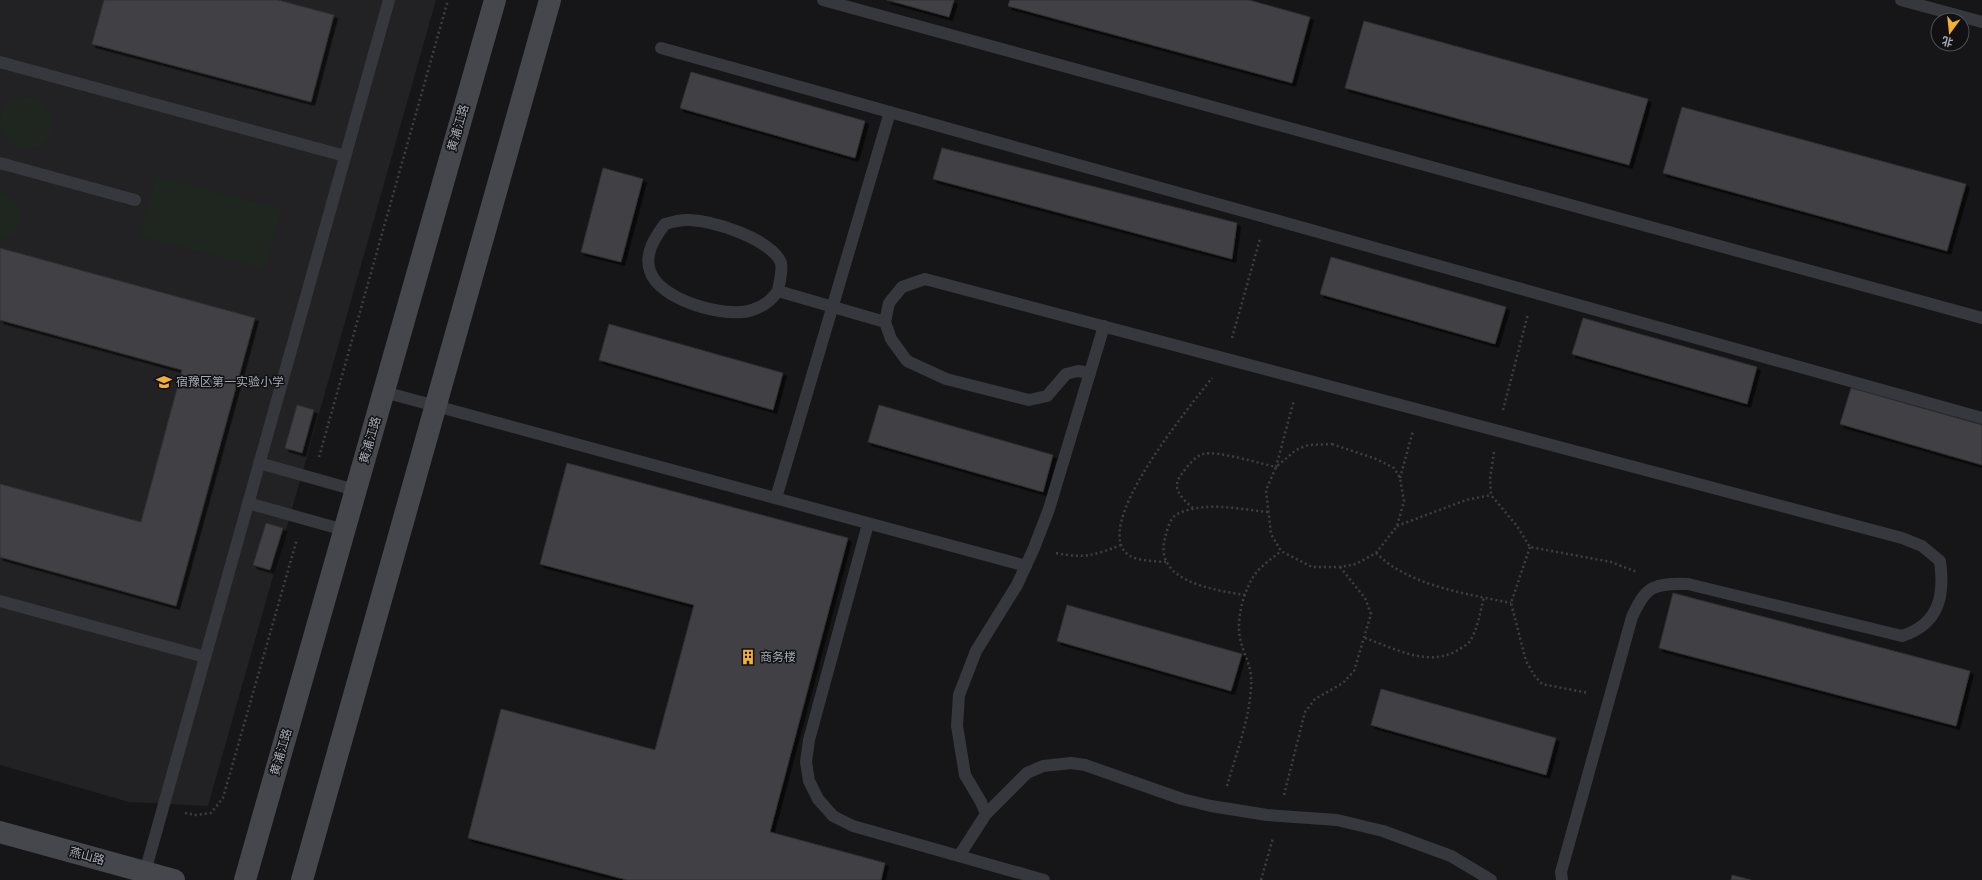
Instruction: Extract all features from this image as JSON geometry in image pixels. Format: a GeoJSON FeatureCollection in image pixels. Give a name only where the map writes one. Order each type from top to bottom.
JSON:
{"type":"FeatureCollection","features":[{"type":"Feature","properties":{"kind":"street","name":"黄浦江路"},"geometry":{"type":"LineString","coordinates":[[245,880],[495,0]]}},
{"type":"Feature","properties":{"kind":"street"},"geometry":{"type":"LineString","coordinates":[[302,880],[550,0]]}},
{"type":"Feature","properties":{"kind":"street","name":"燕山路"},"geometry":{"type":"LineString","coordinates":[[0,832],[174,880]]}},
{"type":"Feature","properties":{"kind":"lane"},"geometry":{"type":"LineString","coordinates":[[145,872],[389,0]]}},
{"type":"Feature","properties":{"kind":"lane"},"geometry":{"type":"LineString","coordinates":[[823,0],[1982,318]]}},
{"type":"Feature","properties":{"kind":"lane"},"geometry":{"type":"LineString","coordinates":[[1901,0],[1982,22]]}},
{"type":"Feature","properties":{"kind":"lane"},"geometry":{"type":"LineString","coordinates":[[660,48],[1982,418]]}},
{"type":"Feature","properties":{"kind":"lane"},"geometry":{"type":"LineString","coordinates":[[0,62],[345,156]]}},
{"type":"Feature","properties":{"kind":"lane"},"geometry":{"type":"LineString","coordinates":[[776,498],[890,112]]}},
{"type":"Feature","properties":{"kind":"lane"},"geometry":{"type":"LineString","coordinates":[[0,163],[135,200]]}},
{"type":"Feature","properties":{"kind":"lane"},"geometry":{"type":"LineString","coordinates":[[686,220],[710,223],[733,230],[756,240],[774,253],[781,264],[778,291],[768,304],[751,311],[734,313],[716,312],[695,305],[668,293],[650,272],[650,252],[655,237],[665,224],[686,220]]}},
{"type":"Feature","properties":{"kind":"lane"},"geometry":{"type":"LineString","coordinates":[[1090,373],[1078,371],[1066,374],[1047,396],[1028,400],[946,379],[907,361],[891,339],[885,322],[889,303],[902,287],[925,279],[1902,538],[1922,546],[1940,561],[1943,582],[1940,601],[1929,621],[1914,632],[1902,636],[1688,584],[1666,583],[1654,587],[1641,598],[1632,617],[1562,872],[1562,880]]}},
{"type":"Feature","properties":{"kind":"lane"},"geometry":{"type":"LineString","coordinates":[[778,291],[885,322]]}},
{"type":"Feature","properties":{"kind":"lane"},"geometry":{"type":"LineString","coordinates":[[986,814],[981,802],[965,775],[957,726],[959,694],[976,651],[1018,585],[1034,548],[1049,509],[1104,326]]}},
{"type":"Feature","properties":{"kind":"lane"},"geometry":{"type":"LineString","coordinates":[[384,392],[1026,566]]}},
{"type":"Feature","properties":{"kind":"lane"},"geometry":{"type":"LineString","coordinates":[[259,463],[356,490]]}},
{"type":"Feature","properties":{"kind":"lane"},"geometry":{"type":"LineString","coordinates":[[248,503],[344,530]]}},
{"type":"Feature","properties":{"kind":"lane"},"geometry":{"type":"LineString","coordinates":[[868,524],[809,740],[806,762],[809,781],[818,799],[833,816],[853,826],[1044,880]]}},
{"type":"Feature","properties":{"kind":"lane"},"geometry":{"type":"LineString","coordinates":[[0,601],[205,657]]}},
{"type":"Feature","properties":{"kind":"lane"},"geometry":{"type":"LineString","coordinates":[[959,856],[986,814],[1027,773],[1043,766],[1071,763],[1085,765],[1182,799],[1221,808],[1279,816],[1337,820],[1383,831],[1452,856],[1491,880]]}},
{"type":"Feature","properties":{"kind":"path"},"geometry":{"type":"LineString","coordinates":[[314,478],[448,0]]}},
{"type":"Feature","properties":{"kind":"path"},"geometry":{"type":"LineString","coordinates":[[1245,595],[1211,590],[1190,582],[1178,574],[1166,562],[1142,559],[1129,555],[1121,545],[1120,528],[1125,506],[1138,479],[1226,358],[1266,218]]}},
{"type":"Feature","properties":{"kind":"path"},"geometry":{"type":"LineString","coordinates":[[1534,292],[1497,431],[1490,479],[1491,495],[1517,526],[1530,547],[1611,562],[1666,583]]}},
{"type":"Feature","properties":{"kind":"path"},"geometry":{"type":"LineString","coordinates":[[1276,467],[1296,450],[1308,445],[1332,444],[1376,459],[1394,468],[1400,478],[1404,501],[1398,526],[1376,553],[1356,564],[1340,567],[1312,567],[1281,551],[1271,534],[1266,490],[1276,467],[1300,378]]}},
{"type":"Feature","properties":{"kind":"path"},"geometry":{"type":"LineString","coordinates":[[1400,478],[1419,410]]}},
{"type":"Feature","properties":{"kind":"path"},"geometry":{"type":"LineString","coordinates":[[1193,508],[1180,497],[1177,487],[1179,477],[1182,473],[1190,464],[1203,454],[1222,455],[1276,467]]}},
{"type":"Feature","properties":{"kind":"path"},"geometry":{"type":"LineString","coordinates":[[1398,526],[1466,500],[1491,495]]}},
{"type":"Feature","properties":{"kind":"path"},"geometry":{"type":"LineString","coordinates":[[1166,562],[1164,541],[1168,528],[1176,515],[1193,508],[1215,506],[1268,512]]}},
{"type":"Feature","properties":{"kind":"path"},"geometry":{"type":"LineString","coordinates":[[163,808],[196,815],[211,814],[224,798],[302,518]]}},
{"type":"Feature","properties":{"kind":"path"},"geometry":{"type":"LineString","coordinates":[[1034,548],[1072,556],[1095,555],[1121,545]]}},
{"type":"Feature","properties":{"kind":"path"},"geometry":{"type":"LineString","coordinates":[[1530,547],[1511,603],[1526,661],[1534,675],[1542,684],[1582,693],[1611,694]]}},
{"type":"Feature","properties":{"kind":"path"},"geometry":{"type":"LineString","coordinates":[[1221,808],[1248,713],[1251,687],[1251,666],[1240,637],[1240,616],[1245,595],[1256,573],[1281,551]]}},
{"type":"Feature","properties":{"kind":"path"},"geometry":{"type":"LineString","coordinates":[[1376,553],[1395,568],[1418,579],[1452,591],[1511,603]]}},
{"type":"Feature","properties":{"kind":"path"},"geometry":{"type":"LineString","coordinates":[[1262,880],[1305,712],[1315,699],[1342,683],[1354,672],[1371,614],[1364,598],[1340,567]]}},
{"type":"Feature","properties":{"kind":"path"},"geometry":{"type":"LineString","coordinates":[[1365,638],[1422,658],[1434,659],[1449,655],[1469,643],[1475,630],[1484,597]]}},
{"type":"Feature","properties":{"kind":"shaded area","name":"宿豫区第一实验小学"},"geometry":{"type":"Polygon","coordinates":[[[0,0],[436,0],[208,806],[129,802],[0,765],[0,0]]]}},
{"type":"Feature","properties":{"kind":"shaded area"},"geometry":{"type":"Polygon","coordinates":[[[21,97],[31,97],[45,104],[52,118],[52,128],[45,142],[31,149],[21,149],[11,145],[4,138],[0,128],[0,118],[4,108],[11,101],[21,97]]]}},
{"type":"Feature","properties":{"kind":"shaded area"},"geometry":{"type":"Polygon","coordinates":[[[156,176],[281,209],[265,269],[140,236],[156,176]]]}},
{"type":"Feature","properties":{"kind":"shaded area"},"geometry":{"type":"Polygon","coordinates":[[[0,192],[9,195],[15,201],[21,216],[16,232],[9,237],[0,240],[0,192]]]}},
{"type":"Feature","properties":{"kind":"building"},"geometry":{"type":"Polygon","coordinates":[[[104,0],[278,0],[334,15],[311,102],[92,44],[104,0]]]}},
{"type":"Feature","properties":{"kind":"building"},"geometry":{"type":"Polygon","coordinates":[[[887,0],[954,0],[949,17],[887,0]]]}},
{"type":"Feature","properties":{"kind":"building"},"geometry":{"type":"Polygon","coordinates":[[[1010,0],[1249,0],[1310,17],[1292,83],[1008,6],[1010,0]]]}},
{"type":"Feature","properties":{"kind":"building"},"geometry":{"type":"Polygon","coordinates":[[[1364,21],[1648,99],[1629,165],[1345,88],[1364,21]]]}},
{"type":"Feature","properties":{"kind":"building"},"geometry":{"type":"Polygon","coordinates":[[[691,72],[865,121],[855,158],[680,108],[691,72]]]}},
{"type":"Feature","properties":{"kind":"building"},"geometry":{"type":"Polygon","coordinates":[[[1682,107],[1966,184],[1947,251],[1663,173],[1682,107]]]}},
{"type":"Feature","properties":{"kind":"building"},"geometry":{"type":"Polygon","coordinates":[[[942,148],[1237,223],[1232,259],[933,179],[942,148]]]}},
{"type":"Feature","properties":{"kind":"building"},"geometry":{"type":"Polygon","coordinates":[[[603,168],[643,179],[621,262],[581,252],[603,168]]]}},
{"type":"Feature","properties":{"kind":"building"},"geometry":{"type":"Polygon","coordinates":[[[0,248],[255,318],[176,606],[0,557],[0,484],[141,522],[182,370],[0,320],[0,248]]]}},
{"type":"Feature","properties":{"kind":"building"},"geometry":{"type":"Polygon","coordinates":[[[1331,257],[1506,307],[1495,344],[1320,294],[1331,257]]]}},
{"type":"Feature","properties":{"kind":"building"},"geometry":{"type":"Polygon","coordinates":[[[1583,318],[1757,367],[1747,404],[1572,354],[1583,318]]]}},
{"type":"Feature","properties":{"kind":"building"},"geometry":{"type":"Polygon","coordinates":[[[609,324],[783,373],[773,410],[599,360],[609,324]]]}},
{"type":"Feature","properties":{"kind":"building"},"geometry":{"type":"Polygon","coordinates":[[[1851,388],[1982,425],[1982,465],[1840,424],[1851,388]]]}},
{"type":"Feature","properties":{"kind":"building"},"geometry":{"type":"Polygon","coordinates":[[[297,405],[314,410],[302,453],[285,448],[297,405]]]}},
{"type":"Feature","properties":{"kind":"building"},"geometry":{"type":"Polygon","coordinates":[[[879,405],[1053,455],[1043,492],[868,442],[879,405]]]}},
{"type":"Feature","properties":{"kind":"building","name":"商务楼"},"geometry":{"type":"Polygon","coordinates":[[[567,463],[848,538],[770,832],[885,863],[881,880],[627,880],[468,838],[501,709],[655,750],[694,605],[540,564],[567,463]]]}},
{"type":"Feature","properties":{"kind":"building"},"geometry":{"type":"Polygon","coordinates":[[[266,523],[283,528],[270,570],[253,565],[266,523]]]}},
{"type":"Feature","properties":{"kind":"building"},"geometry":{"type":"Polygon","coordinates":[[[1673,593],[1970,671],[1956,726],[1659,648],[1673,593]]]}},
{"type":"Feature","properties":{"kind":"building"},"geometry":{"type":"Polygon","coordinates":[[[1067,605],[1242,654],[1231,691],[1057,641],[1067,605]]]}},
{"type":"Feature","properties":{"kind":"building"},"geometry":{"type":"Polygon","coordinates":[[[1381,689],[1556,738],[1546,775],[1371,725],[1381,689]]]}},
{"type":"Feature","properties":{"kind":"building"},"geometry":{"type":"Polygon","coordinates":[[[1732,875],[1751,880],[1731,880],[1732,875]]]}},
{"type":"Feature","properties":{"kind":"place","name":"宿豫区第一实验小学"},"geometry":{"type":"Point","coordinates":[164,382]}},
{"type":"Feature","properties":{"kind":"place","name":"商务楼"},"geometry":{"type":"Point","coordinates":[748,657]}}]}
